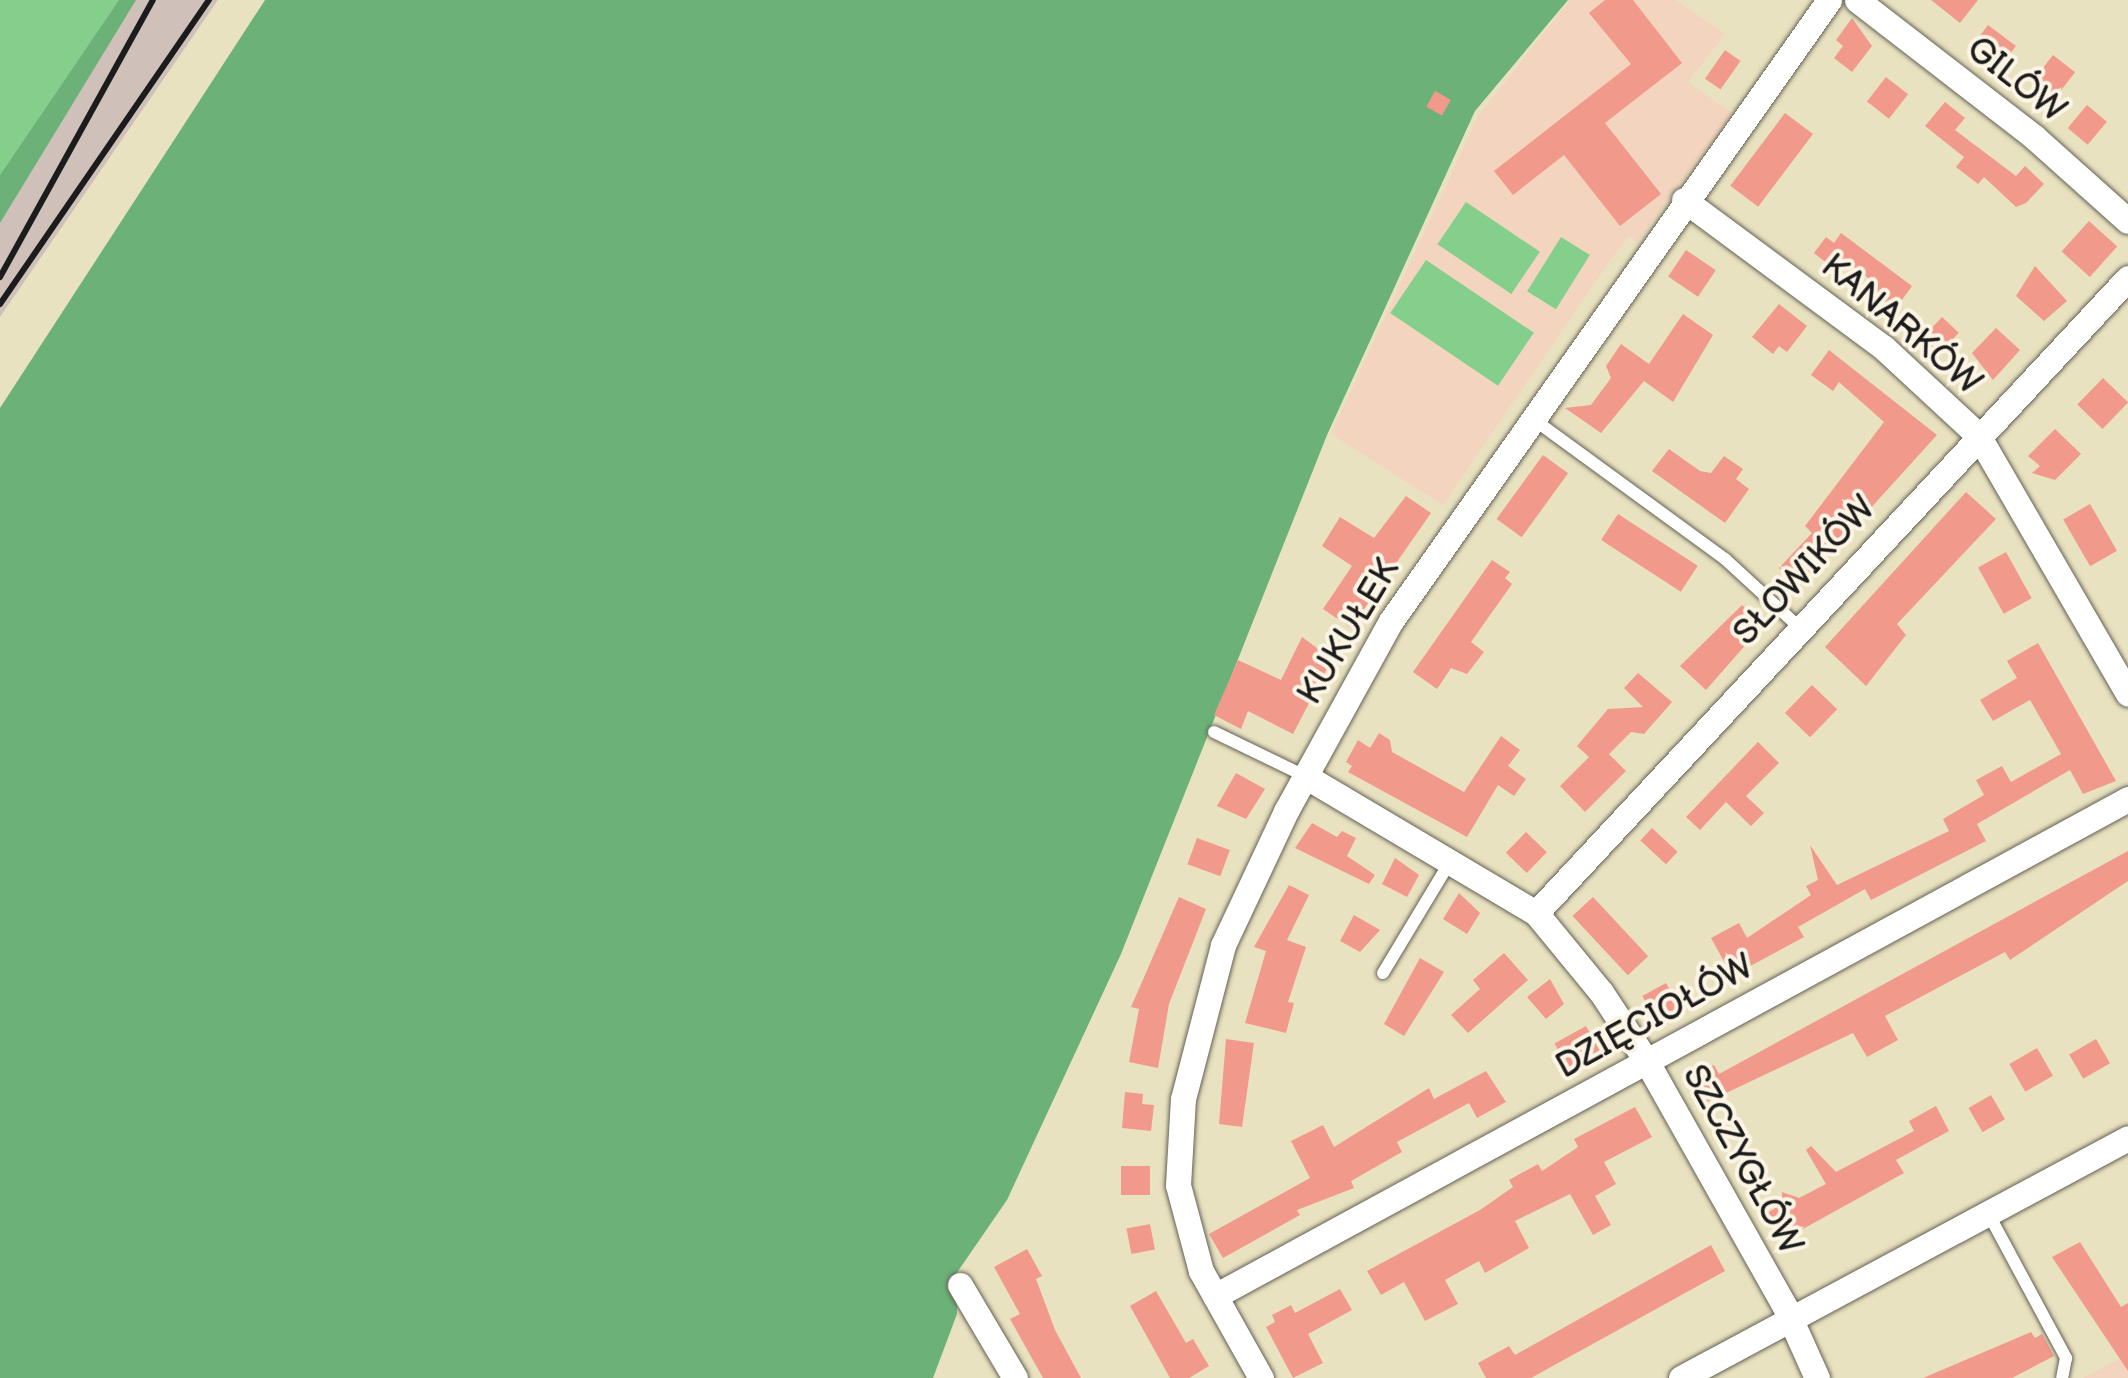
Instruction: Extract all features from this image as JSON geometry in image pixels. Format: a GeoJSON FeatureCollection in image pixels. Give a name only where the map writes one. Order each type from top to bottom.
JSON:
{"type":"FeatureCollection","features":[{"type":"Feature","properties":{"kind":"street","name":"KUKUŁEK"},"geometry":{"type":"LineString","coordinates":[[1261,1378],[1188,1241],[1178,1185],[1183,1099],[1223,944],[1305,776],[1391,622],[1684,200],[1829,0]]}},
{"type":"Feature","properties":{"kind":"street","name":"GILÓW"},"geometry":{"type":"LineString","coordinates":[[1857,0],[2034,137],[2128,220]]}},
{"type":"Feature","properties":{"kind":"street","name":"KANARKÓW"},"geometry":{"type":"LineString","coordinates":[[1684,200],[1884,348],[1978,435],[2128,694]]}},
{"type":"Feature","properties":{"kind":"street","name":"SŁOWIKÓW"},"geometry":{"type":"LineString","coordinates":[[1536,913],[2128,278]]}},
{"type":"Feature","properties":{"kind":"street","name":"SZCZYGŁÓW"},"geometry":{"type":"LineString","coordinates":[[1305,776],[1536,913],[1601,992],[1647,1062],[1817,1378]]}},
{"type":"Feature","properties":{"kind":"street","name":"DZIĘCIOŁÓW"},"geometry":{"type":"LineString","coordinates":[[1215,1296],[2128,799]]}},
{"type":"Feature","properties":{"kind":"street"},"geometry":{"type":"LineString","coordinates":[[1681,1378],[2128,1138]]}},
{"type":"Feature","properties":{"kind":"street"},"geometry":{"type":"LineString","coordinates":[[960,1284],[1014,1378]]}},
{"type":"Feature","properties":{"kind":"lane"},"geometry":{"type":"LineString","coordinates":[[1533,419],[1725,559],[1800,628]]}},
{"type":"Feature","properties":{"kind":"lane"},"geometry":{"type":"LineString","coordinates":[[1214,732],[1305,776]]}},
{"type":"Feature","properties":{"kind":"lane"},"geometry":{"type":"LineString","coordinates":[[1383,974],[1450,862]]}},
{"type":"Feature","properties":{"kind":"lane"},"geometry":{"type":"LineString","coordinates":[[1988,1214],[2066,1358],[2062,1378]]}},
{"type":"Feature","properties":{"kind":"shaded area"},"geometry":{"type":"Polygon","coordinates":[[[0,0],[218,0],[0,317],[0,0]]]}},
{"type":"Feature","properties":{"kind":"shaded area"},"geometry":{"type":"Polygon","coordinates":[[[1570,0],[1676,0],[1725,34],[1688,82],[1732,113],[1637,243],[1629,236],[1609,262],[1443,505],[1331,434],[1478,116],[1570,0]]]}},
{"type":"Feature","properties":{"kind":"shaded area"},"geometry":{"type":"Polygon","coordinates":[[[2128,1354],[2128,1378],[2083,1378],[2128,1354]]]}},
{"type":"Feature","properties":{"kind":"green space"},"geometry":{"type":"Polygon","coordinates":[[[0,0],[119,0],[0,175],[0,0]]]}},
{"type":"Feature","properties":{"kind":"green space"},"geometry":{"type":"Polygon","coordinates":[[[119,0],[136,0],[0,223],[0,175],[119,0]]]}},
{"type":"Feature","properties":{"kind":"green space"},"geometry":{"type":"Polygon","coordinates":[[[265,0],[1568,0],[1475,111],[1327,435],[1121,954],[1007,1200],[956,1274],[957,1314],[933,1378],[0,1378],[0,408],[265,0]]]}},
{"type":"Feature","properties":{"kind":"green space"},"geometry":{"type":"Polygon","coordinates":[[[1466,202],[1540,252],[1511,294],[1437,244],[1466,202]]]}},
{"type":"Feature","properties":{"kind":"green space"},"geometry":{"type":"Polygon","coordinates":[[[1561,237],[1590,255],[1556,309],[1527,291],[1561,237]]]}},
{"type":"Feature","properties":{"kind":"green space"},"geometry":{"type":"Polygon","coordinates":[[[1426,260],[1534,333],[1498,386],[1390,313],[1426,260]]]}},
{"type":"Feature","properties":{"kind":"building"},"geometry":{"type":"Polygon","coordinates":[[[1605,0],[1633,0],[1682,63],[1605,123],[1661,194],[1620,226],[1564,155],[1513,195],[1494,171],[1631,64],[1589,13],[1605,0]]]}},
{"type":"Feature","properties":{"kind":"building"},"geometry":{"type":"Polygon","coordinates":[[[1931,0],[1978,0],[1960,23],[1931,0]]]}},
{"type":"Feature","properties":{"kind":"building"},"geometry":{"type":"Polygon","coordinates":[[[1852,18],[1872,46],[1852,72],[1834,58],[1843,46],[1836,40],[1852,18]]]}},
{"type":"Feature","properties":{"kind":"building"},"geometry":{"type":"Polygon","coordinates":[[[1988,25],[2016,46],[1997,71],[1969,50],[1988,25]]]}},
{"type":"Feature","properties":{"kind":"building"},"geometry":{"type":"Polygon","coordinates":[[[1725,50],[1741,61],[1720,90],[1705,79],[1725,50]]]}},
{"type":"Feature","properties":{"kind":"building"},"geometry":{"type":"Polygon","coordinates":[[[2053,55],[2075,72],[2055,97],[2033,80],[2053,55]]]}},
{"type":"Feature","properties":{"kind":"building"},"geometry":{"type":"Polygon","coordinates":[[[1886,77],[1908,94],[1889,119],[1867,101],[1886,77]]]}},
{"type":"Feature","properties":{"kind":"building"},"geometry":{"type":"Polygon","coordinates":[[[1435,91],[1451,100],[1442,115],[1426,107],[1435,91]]]}},
{"type":"Feature","properties":{"kind":"building"},"geometry":{"type":"Polygon","coordinates":[[[1945,102],[1965,118],[1955,130],[2016,176],[2025,166],[2044,184],[2026,203],[2016,207],[1984,177],[1978,184],[1956,167],[1964,157],[1925,126],[1945,102]]]}},
{"type":"Feature","properties":{"kind":"building"},"geometry":{"type":"Polygon","coordinates":[[[2087,105],[2107,122],[2088,145],[2068,128],[2087,105]]]}},
{"type":"Feature","properties":{"kind":"building"},"geometry":{"type":"Polygon","coordinates":[[[1785,113],[1813,134],[1758,207],[1730,186],[1785,113]]]}},
{"type":"Feature","properties":{"kind":"building"},"geometry":{"type":"Polygon","coordinates":[[[2089,221],[2117,246],[2090,277],[2062,251],[2089,221]]]}},
{"type":"Feature","properties":{"kind":"building"},"geometry":{"type":"Polygon","coordinates":[[[1841,233],[1912,286],[1896,308],[1870,294],[1877,285],[1849,263],[1840,274],[1814,253],[1826,237],[1834,243],[1841,233]]]}},
{"type":"Feature","properties":{"kind":"building"},"geometry":{"type":"Polygon","coordinates":[[[1686,250],[1716,270],[1698,297],[1668,277],[1686,250]]]}},
{"type":"Feature","properties":{"kind":"building"},"geometry":{"type":"Polygon","coordinates":[[[2035,266],[2067,301],[2044,321],[2016,296],[2035,266]]]}},
{"type":"Feature","properties":{"kind":"building"},"geometry":{"type":"Polygon","coordinates":[[[1779,304],[1807,326],[1787,352],[1779,346],[1773,354],[1752,337],[1779,304]]]}},
{"type":"Feature","properties":{"kind":"building"},"geometry":{"type":"Polygon","coordinates":[[[1683,314],[1713,335],[1673,402],[1644,381],[1601,433],[1565,408],[1591,405],[1611,378],[1606,366],[1621,344],[1649,364],[1683,314]]]}},
{"type":"Feature","properties":{"kind":"building"},"geometry":{"type":"Polygon","coordinates":[[[1942,317],[1959,333],[1938,355],[1922,339],[1942,317]]]}},
{"type":"Feature","properties":{"kind":"building"},"geometry":{"type":"Polygon","coordinates":[[[1996,328],[2020,350],[1993,380],[1972,353],[1996,328]]]}},
{"type":"Feature","properties":{"kind":"building"},"geometry":{"type":"Polygon","coordinates":[[[1829,350],[1937,435],[1799,587],[1779,568],[1812,533],[1805,526],[1884,422],[1839,382],[1833,391],[1811,375],[1829,350]]]}},
{"type":"Feature","properties":{"kind":"building"},"geometry":{"type":"Polygon","coordinates":[[[2103,378],[2128,402],[2102,429],[2077,405],[2103,378]]]}},
{"type":"Feature","properties":{"kind":"building"},"geometry":{"type":"Polygon","coordinates":[[[2055,429],[2081,454],[2055,480],[2032,473],[2040,466],[2028,456],[2055,429]]]}},
{"type":"Feature","properties":{"kind":"building"},"geometry":{"type":"Polygon","coordinates":[[[1669,449],[1700,471],[1711,473],[1724,456],[1743,469],[1736,479],[1749,489],[1725,523],[1652,471],[1669,449]]]}},
{"type":"Feature","properties":{"kind":"building"},"geometry":{"type":"Polygon","coordinates":[[[1543,455],[1568,473],[1522,537],[1497,519],[1543,455]]]}},
{"type":"Feature","properties":{"kind":"building"},"geometry":{"type":"Polygon","coordinates":[[[1966,492],[1996,519],[1897,624],[1906,635],[1866,686],[1825,647],[1966,492]]]}},
{"type":"Feature","properties":{"kind":"building"},"geometry":{"type":"Polygon","coordinates":[[[1406,496],[1431,513],[1351,628],[1323,609],[1352,566],[1322,546],[1340,517],[1374,538],[1406,496]]]}},
{"type":"Feature","properties":{"kind":"building"},"geometry":{"type":"Polygon","coordinates":[[[2090,504],[2117,551],[2090,566],[2063,520],[2090,504]]]}},
{"type":"Feature","properties":{"kind":"building"},"geometry":{"type":"Polygon","coordinates":[[[1618,514],[1698,566],[1681,592],[1601,540],[1618,514]]]}},
{"type":"Feature","properties":{"kind":"building"},"geometry":{"type":"Polygon","coordinates":[[[2006,552],[2032,598],[2004,614],[1978,568],[2006,552]]]}},
{"type":"Feature","properties":{"kind":"building"},"geometry":{"type":"Polygon","coordinates":[[[1492,560],[1510,572],[1505,578],[1512,584],[1471,642],[1484,652],[1467,674],[1451,668],[1437,689],[1413,672],[1492,560]]]}},
{"type":"Feature","properties":{"kind":"building"},"geometry":{"type":"Polygon","coordinates":[[[1742,605],[1763,625],[1706,690],[1680,666],[1742,605]]]}},
{"type":"Feature","properties":{"kind":"building"},"geometry":{"type":"Polygon","coordinates":[[[1302,637],[1332,659],[1293,734],[1248,711],[1241,729],[1214,715],[1238,660],[1281,680],[1302,637]]]}},
{"type":"Feature","properties":{"kind":"building"},"geometry":{"type":"Polygon","coordinates":[[[2038,643],[2116,781],[2083,794],[2070,770],[1977,824],[1986,841],[1871,900],[1865,889],[1798,927],[1804,937],[1732,976],[1711,938],[1739,923],[1747,938],[1811,895],[1806,886],[1818,880],[1810,845],[1837,885],[1949,831],[1943,819],[1984,795],[1976,780],[2002,766],[2011,782],[2061,754],[2030,700],[1993,721],[1980,700],[2017,678],[2007,661],[2038,643]]]}},
{"type":"Feature","properties":{"kind":"building"},"geometry":{"type":"Polygon","coordinates":[[[1638,673],[1672,702],[1644,734],[1631,732],[1609,754],[1626,771],[1585,812],[1560,786],[1589,757],[1577,746],[1608,709],[1643,707],[1624,688],[1638,673]]]}},
{"type":"Feature","properties":{"kind":"building"},"geometry":{"type":"Polygon","coordinates":[[[1812,685],[1837,709],[1810,737],[1785,713],[1812,685]]]}},
{"type":"Feature","properties":{"kind":"building"},"geometry":{"type":"Polygon","coordinates":[[[1379,733],[1390,740],[1392,752],[1464,792],[1501,736],[1520,750],[1508,766],[1526,779],[1514,796],[1498,785],[1467,837],[1348,772],[1352,766],[1346,762],[1358,740],[1370,748],[1379,733]]]}},
{"type":"Feature","properties":{"kind":"building"},"geometry":{"type":"Polygon","coordinates":[[[1758,742],[1779,763],[1746,796],[1764,813],[1751,826],[1726,802],[1700,830],[1686,817],[1758,742]]]}},
{"type":"Feature","properties":{"kind":"building"},"geometry":{"type":"Polygon","coordinates":[[[1236,773],[1265,789],[1246,819],[1217,806],[1236,773]]]}},
{"type":"Feature","properties":{"kind":"building"},"geometry":{"type":"Polygon","coordinates":[[[1312,823],[1337,837],[1342,831],[1356,838],[1347,856],[1375,875],[1369,884],[1295,848],[1312,823]]]}},
{"type":"Feature","properties":{"kind":"building"},"geometry":{"type":"Polygon","coordinates":[[[1652,828],[1678,852],[1666,864],[1640,840],[1652,828]]]}},
{"type":"Feature","properties":{"kind":"building"},"geometry":{"type":"Polygon","coordinates":[[[1526,832],[1547,852],[1527,873],[1506,853],[1526,832]]]}},
{"type":"Feature","properties":{"kind":"building"},"geometry":{"type":"Polygon","coordinates":[[[1197,838],[1230,850],[1220,876],[1187,864],[1197,838]]]}},
{"type":"Feature","properties":{"kind":"building"},"geometry":{"type":"Polygon","coordinates":[[[2128,851],[2128,881],[2010,960],[2005,952],[1885,1016],[1898,1040],[1867,1057],[1853,1033],[1707,1102],[1692,1076],[1714,1065],[1719,1074],[2128,851]]]}},
{"type":"Feature","properties":{"kind":"building"},"geometry":{"type":"Polygon","coordinates":[[[1395,858],[1419,875],[1407,897],[1382,884],[1395,858]]]}},
{"type":"Feature","properties":{"kind":"building"},"geometry":{"type":"Polygon","coordinates":[[[1289,885],[1309,895],[1287,940],[1306,947],[1288,1002],[1294,1003],[1286,1033],[1245,1023],[1266,951],[1254,947],[1289,885]]]}},
{"type":"Feature","properties":{"kind":"building"},"geometry":{"type":"Polygon","coordinates":[[[1459,893],[1480,913],[1467,934],[1443,919],[1459,893]]]}},
{"type":"Feature","properties":{"kind":"building"},"geometry":{"type":"Polygon","coordinates":[[[1179,897],[1206,909],[1169,1004],[1158,1068],[1129,1062],[1139,1009],[1131,1007],[1179,897]]]}},
{"type":"Feature","properties":{"kind":"building"},"geometry":{"type":"Polygon","coordinates":[[[1593,897],[1648,956],[1628,975],[1573,916],[1593,897]]]}},
{"type":"Feature","properties":{"kind":"building"},"geometry":{"type":"Polygon","coordinates":[[[1354,915],[1380,930],[1360,952],[1340,941],[1354,915]]]}},
{"type":"Feature","properties":{"kind":"building"},"geometry":{"type":"Polygon","coordinates":[[[1504,953],[1528,980],[1468,1033],[1451,1015],[1480,989],[1473,980],[1504,953]]]}},
{"type":"Feature","properties":{"kind":"building"},"geometry":{"type":"Polygon","coordinates":[[[1420,958],[1444,972],[1404,1036],[1384,1024],[1420,958]]]}},
{"type":"Feature","properties":{"kind":"building"},"geometry":{"type":"Polygon","coordinates":[[[1550,979],[1564,1004],[1546,1019],[1527,997],[1550,979]]]}},
{"type":"Feature","properties":{"kind":"building"},"geometry":{"type":"Polygon","coordinates":[[[1666,983],[1680,1008],[1656,1021],[1642,996],[1666,983]]]}},
{"type":"Feature","properties":{"kind":"building"},"geometry":{"type":"Polygon","coordinates":[[[1586,1026],[1600,1051],[1569,1069],[1555,1043],[1586,1026]]]}},
{"type":"Feature","properties":{"kind":"building"},"geometry":{"type":"Polygon","coordinates":[[[1226,1039],[1254,1043],[1242,1127],[1219,1124],[1226,1039]]]}},
{"type":"Feature","properties":{"kind":"building"},"geometry":{"type":"Polygon","coordinates":[[[2096,1039],[2110,1063],[2083,1079],[2069,1054],[2096,1039]]]}},
{"type":"Feature","properties":{"kind":"building"},"geometry":{"type":"Polygon","coordinates":[[[2037,1048],[2053,1076],[2025,1092],[2009,1064],[2037,1048]]]}},
{"type":"Feature","properties":{"kind":"building"},"geometry":{"type":"Polygon","coordinates":[[[1486,1071],[1506,1102],[1477,1118],[1469,1103],[1397,1142],[1402,1152],[1351,1181],[1354,1188],[1297,1210],[1300,1215],[1223,1258],[1209,1234],[1310,1178],[1291,1141],[1323,1125],[1334,1147],[1429,1088],[1434,1099],[1486,1071]]]}},
{"type":"Feature","properties":{"kind":"building"},"geometry":{"type":"Polygon","coordinates":[[[1125,1092],[1143,1094],[1142,1104],[1154,1105],[1151,1131],[1122,1128],[1125,1092]]]}},
{"type":"Feature","properties":{"kind":"building"},"geometry":{"type":"Polygon","coordinates":[[[1991,1095],[2005,1119],[1982,1132],[1968,1108],[1991,1095]]]}},
{"type":"Feature","properties":{"kind":"building"},"geometry":{"type":"Polygon","coordinates":[[[1936,1106],[1949,1131],[1896,1160],[1904,1173],[1783,1240],[1767,1213],[1782,1204],[1782,1192],[1799,1198],[1826,1184],[1806,1150],[1811,1146],[1836,1172],[1914,1131],[1909,1121],[1936,1106]]]}},
{"type":"Feature","properties":{"kind":"building"},"geometry":{"type":"Polygon","coordinates":[[[1635,1107],[1652,1137],[1604,1162],[1616,1184],[1595,1196],[1611,1225],[1593,1235],[1570,1194],[1515,1221],[1529,1248],[1485,1273],[1479,1261],[1445,1280],[1458,1304],[1425,1321],[1404,1282],[1381,1295],[1367,1271],[1480,1210],[1513,1187],[1509,1180],[1538,1164],[1542,1171],[1578,1147],[1574,1139],[1635,1107]]]}},
{"type":"Feature","properties":{"kind":"building"},"geometry":{"type":"Polygon","coordinates":[[[1121,1166],[1150,1166],[1150,1195],[1121,1195],[1121,1166]]]}},
{"type":"Feature","properties":{"kind":"building"},"geometry":{"type":"Polygon","coordinates":[[[1150,1224],[1155,1250],[1131,1254],[1126,1229],[1150,1224]]]}},
{"type":"Feature","properties":{"kind":"building"},"geometry":{"type":"Polygon","coordinates":[[[2080,1242],[2121,1307],[2128,1303],[2128,1371],[2052,1257],[2080,1242]]]}},
{"type":"Feature","properties":{"kind":"building"},"geometry":{"type":"Polygon","coordinates":[[[1711,1245],[1725,1271],[1531,1378],[1486,1378],[1478,1363],[1509,1346],[1515,1355],[1711,1245]]]}},
{"type":"Feature","properties":{"kind":"building"},"geometry":{"type":"Polygon","coordinates":[[[1027,1249],[1042,1276],[1036,1279],[1055,1330],[1081,1378],[1043,1378],[1010,1319],[1020,1314],[994,1267],[1027,1249]]]}},
{"type":"Feature","properties":{"kind":"building"},"geometry":{"type":"Polygon","coordinates":[[[1340,1289],[1352,1310],[1308,1334],[1323,1363],[1293,1378],[1266,1327],[1275,1322],[1272,1315],[1291,1305],[1295,1313],[1340,1289]]]}},
{"type":"Feature","properties":{"kind":"building"},"geometry":{"type":"Polygon","coordinates":[[[1156,1291],[1186,1343],[1193,1339],[1209,1366],[1189,1378],[1170,1378],[1130,1306],[1156,1291]]]}},
{"type":"Feature","properties":{"kind":"building"},"geometry":{"type":"Polygon","coordinates":[[[2031,1332],[2035,1338],[2042,1334],[2054,1356],[2012,1378],[1923,1378],[2031,1332]]]}},
{"type":"Feature","properties":{"kind":"railway"},"geometry":{"type":"LineString","coordinates":[[0,277],[153,0]]}},
{"type":"Feature","properties":{"kind":"railway"},"geometry":{"type":"LineString","coordinates":[[0,304],[209,0]]}}]}
